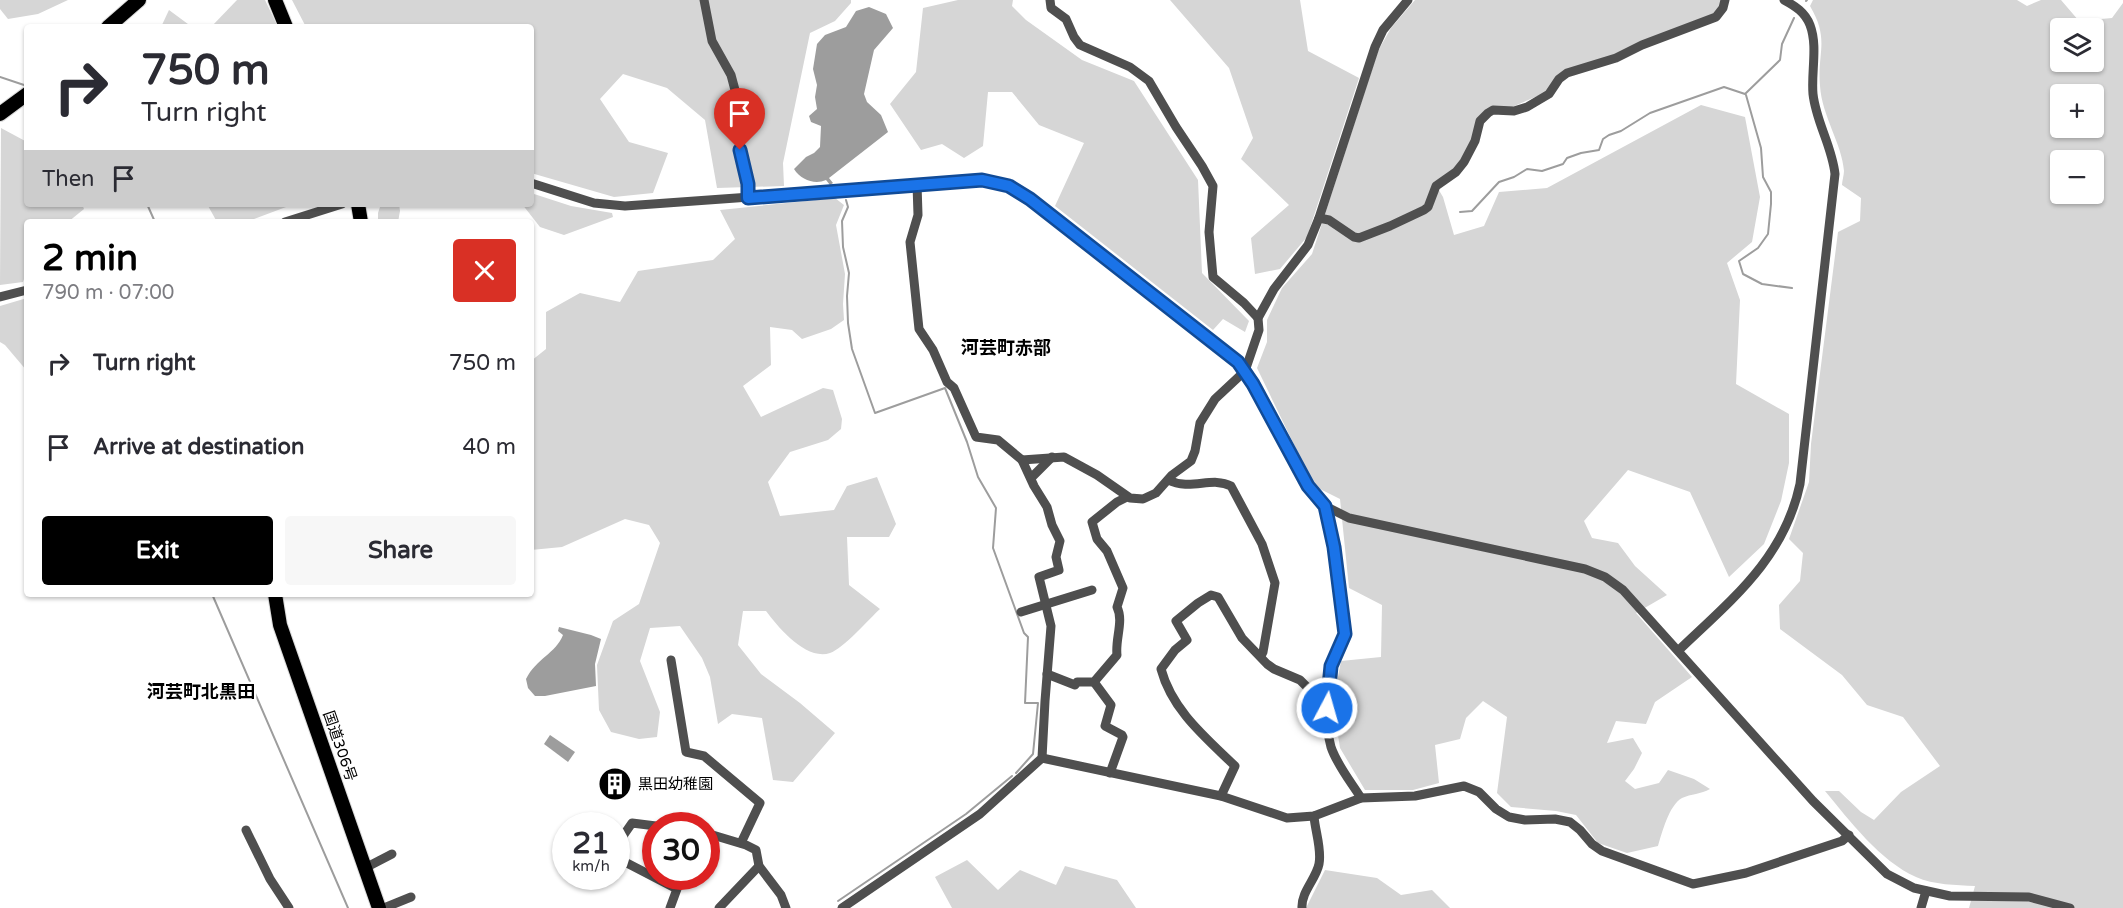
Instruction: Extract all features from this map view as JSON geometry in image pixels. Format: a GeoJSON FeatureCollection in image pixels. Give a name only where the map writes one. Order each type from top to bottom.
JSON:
{"type":"FeatureCollection","features":[{"type":"Feature","properties":{"kind":"highway"},"geometry":{"type":"LineString","coordinates":[[111,24],[138,0]]}},
{"type":"Feature","properties":{"kind":"highway"},"geometry":{"type":"LineString","coordinates":[[275,0],[285,24]]}},
{"type":"Feature","properties":{"kind":"highway"},"geometry":{"type":"LineString","coordinates":[[0,114],[24,96]]}},
{"type":"Feature","properties":{"kind":"highway","name":"国道306号"},"geometry":{"type":"LineString","coordinates":[[275,597],[280,625],[379,908]]}},
{"type":"Feature","properties":{"kind":"street"},"geometry":{"type":"LineString","coordinates":[[704,0],[712,41],[731,75],[735,90],[739,115],[738,141],[748,184],[748,198]]}},
{"type":"Feature","properties":{"kind":"street"},"geometry":{"type":"LineString","coordinates":[[1050,0],[1051,8],[1066,19],[1080,45],[1130,67],[1149,81],[1155,89],[1213,186],[1209,225],[1213,277],[1258,318]]}},
{"type":"Feature","properties":{"kind":"street"},"geometry":{"type":"LineString","coordinates":[[1022,460],[1064,457],[1118,489],[1127,497],[1136,499],[1149,498],[1191,460],[1200,423],[1215,399],[1245,371],[1259,330],[1258,318],[1274,288],[1308,245],[1319,218],[1374,47],[1383,30],[1407,0]]}},
{"type":"Feature","properties":{"kind":"street"},"geometry":{"type":"LineString","coordinates":[[1319,218],[1329,220],[1359,238],[1424,210],[1428,207],[1436,186],[1456,172],[1464,162],[1475,141],[1479,121],[1488,113],[1493,110],[1514,111],[1527,107],[1549,94],[1567,73],[1616,58],[1651,41],[1716,17],[1723,8],[1725,0]]}},
{"type":"Feature","properties":{"kind":"street"},"geometry":{"type":"LineString","coordinates":[[1679,650],[1765,563],[1784,528],[1800,484],[1835,174],[1832,155],[1817,116],[1815,104],[1812,81],[1811,27],[1800,10],[1784,0]]}},
{"type":"Feature","properties":{"kind":"street"},"geometry":{"type":"LineString","coordinates":[[534,184],[594,203],[625,206],[990,180],[1016,190],[1072,231],[1238,362],[1303,479],[1325,506],[1349,518],[1595,572],[1623,590],[1813,801],[1887,874],[1906,885],[1950,896],[2029,897],[2070,908]]}},
{"type":"Feature","properties":{"kind":"street"},"geometry":{"type":"LineString","coordinates":[[842,908],[980,814],[1042,758],[1051,626],[1039,578],[1059,570],[1056,557],[1059,541],[1047,507],[1022,460],[998,440],[976,437],[954,388],[947,382],[933,350],[919,329],[910,242],[918,215],[917,184]]}},
{"type":"Feature","properties":{"kind":"street"},"geometry":{"type":"LineString","coordinates":[[294,219],[332,207]]}},
{"type":"Feature","properties":{"kind":"street"},"geometry":{"type":"LineString","coordinates":[[0,297],[24,291]]}},
{"type":"Feature","properties":{"kind":"street"},"geometry":{"type":"LineString","coordinates":[[1031,478],[1052,457]]}},
{"type":"Feature","properties":{"kind":"street"},"geometry":{"type":"LineString","coordinates":[[1168,480],[1181,485],[1226,483],[1231,486],[1262,544],[1275,583],[1261,656]]}},
{"type":"Feature","properties":{"kind":"street"},"geometry":{"type":"LineString","coordinates":[[1047,674],[1075,685],[1077,682],[1094,682],[1117,655],[1116,640],[1120,612],[1117,607],[1123,588],[1107,551],[1097,539],[1092,522],[1127,497]]}},
{"type":"Feature","properties":{"kind":"street"},"geometry":{"type":"LineString","coordinates":[[1325,506],[1334,547],[1345,634],[1331,666],[1327,708],[1334,753],[1361,798]]}},
{"type":"Feature","properties":{"kind":"street"},"geometry":{"type":"LineString","coordinates":[[1021,612],[1092,590]]}},
{"type":"Feature","properties":{"kind":"street"},"geometry":{"type":"LineString","coordinates":[[1221,796],[1235,766],[1201,734],[1174,701],[1161,669],[1175,650],[1187,640],[1176,621],[1211,595],[1221,600],[1242,638],[1274,669],[1300,680],[1327,708]]}},
{"type":"Feature","properties":{"kind":"street"},"geometry":{"type":"LineString","coordinates":[[671,660],[686,752],[704,756],[760,802],[741,843]]}},
{"type":"Feature","properties":{"kind":"street"},"geometry":{"type":"LineString","coordinates":[[1094,682],[1111,705],[1105,726],[1123,737],[1110,773]]}},
{"type":"Feature","properties":{"kind":"street"},"geometry":{"type":"LineString","coordinates":[[1042,758],[1221,796],[1287,818],[1314,816],[1361,798],[1415,796],[1460,786],[1470,787],[1509,817],[1525,820],[1556,819],[1570,822],[1602,852],[1693,884],[1746,873],[1842,841],[1849,835]]}},
{"type":"Feature","properties":{"kind":"street"},"geometry":{"type":"LineString","coordinates":[[1302,908],[1301,904],[1319,865],[1314,816]]}},
{"type":"Feature","properties":{"kind":"street"},"geometry":{"type":"LineString","coordinates":[[246,830],[270,879],[289,908]]}},
{"type":"Feature","properties":{"kind":"street"},"geometry":{"type":"LineString","coordinates":[[720,837],[756,850],[759,866],[781,895],[786,908]]}},
{"type":"Feature","properties":{"kind":"street"},"geometry":{"type":"LineString","coordinates":[[365,868],[392,854]]}},
{"type":"Feature","properties":{"kind":"street"},"geometry":{"type":"LineString","coordinates":[[630,865],[677,889],[670,908]]}},
{"type":"Feature","properties":{"kind":"street"},"geometry":{"type":"LineString","coordinates":[[719,908],[759,866]]}},
{"type":"Feature","properties":{"kind":"street"},"geometry":{"type":"LineString","coordinates":[[1921,908],[1926,891]]}},
{"type":"Feature","properties":{"kind":"street"},"geometry":{"type":"LineString","coordinates":[[384,908],[411,897]]}},
{"type":"Feature","properties":{"kind":"shaded area"},"geometry":{"type":"Polygon","coordinates":[[[0,0],[68,0],[38,14],[8,19],[0,9],[0,0]]]}},
{"type":"Feature","properties":{"kind":"shaded area"},"geometry":{"type":"Polygon","coordinates":[[[237,0],[265,0],[277,24],[214,24],[237,0]]]}},
{"type":"Feature","properties":{"kind":"shaded area"},"geometry":{"type":"Polygon","coordinates":[[[292,0],[851,0],[851,3],[835,21],[810,33],[783,163],[784,186],[717,188],[705,120],[667,88],[623,74],[600,99],[629,142],[668,153],[653,193],[614,197],[534,174],[534,24],[304,24],[292,0]]]}},
{"type":"Feature","properties":{"kind":"shaded area"},"geometry":{"type":"Polygon","coordinates":[[[958,0],[1013,0],[1012,6],[1026,20],[1082,60],[1134,81],[1198,180],[1202,273],[1249,321],[1245,332],[1223,319],[1213,330],[1055,206],[1084,143],[1039,125],[1012,92],[988,92],[983,146],[964,158],[942,144],[921,150],[890,104],[916,72],[923,8],[958,0]]]}},
{"type":"Feature","properties":{"kind":"shaded area"},"geometry":{"type":"Polygon","coordinates":[[[1170,0],[1300,0],[1308,51],[1359,78],[1307,237],[1280,269],[1255,274],[1251,238],[1289,205],[1241,159],[1253,138],[1229,68],[1170,0]]]}},
{"type":"Feature","properties":{"kind":"shaded area"},"geometry":{"type":"Polygon","coordinates":[[[1415,0],[1723,0],[1715,15],[1567,71],[1547,92],[1512,107],[1492,107],[1456,170],[1434,182],[1443,197],[1454,235],[1484,226],[1499,192],[1547,188],[1701,105],[1745,117],[1760,197],[1752,242],[1727,263],[1740,300],[1736,384],[1789,414],[1789,463],[1781,501],[1764,544],[1729,577],[1690,492],[1628,470],[1584,521],[1592,538],[1618,543],[1635,566],[1667,595],[1636,613],[1692,677],[1655,702],[1646,724],[1616,721],[1607,743],[1633,738],[1642,753],[1625,781],[1635,789],[1659,783],[1668,770],[1694,779],[1710,789],[1682,798],[1677,802],[1667,820],[1658,846],[1627,853],[1598,843],[1576,815],[1511,807],[1497,793],[1507,717],[1483,701],[1466,718],[1460,739],[1435,745],[1439,783],[1413,790],[1365,790],[1340,748],[1333,704],[1341,661],[1381,657],[1382,605],[1349,588],[1340,499],[1314,486],[1257,368],[1267,342],[1267,320],[1282,288],[1312,254],[1378,51],[1391,28],[1415,0]]]}},
{"type":"Feature","properties":{"kind":"shaded area"},"geometry":{"type":"Polygon","coordinates":[[[1813,0],[2017,0],[2027,6],[2041,0],[2061,0],[2076,18],[2050,18],[2050,72],[2104,72],[2104,19],[2112,18],[2123,3],[2123,908],[1969,908],[1975,886],[1930,882],[1903,870],[1866,839],[1825,791],[1839,791],[1861,812],[1874,820],[1901,792],[1940,766],[1903,717],[1867,705],[1842,675],[1780,629],[1779,605],[1800,581],[1803,553],[1789,539],[1809,482],[1811,444],[1838,232],[1860,221],[1861,198],[1842,185],[1844,171],[1840,151],[1824,108],[1820,86],[1821,37],[1810,6],[1813,0]]]}},
{"type":"Feature","properties":{"kind":"shaded area"},"geometry":{"type":"Polygon","coordinates":[[[869,7],[886,14],[893,28],[874,50],[864,94],[867,102],[881,115],[888,132],[829,178],[833,183],[830,185],[826,180],[817,182],[808,180],[794,169],[820,147],[821,126],[811,122],[809,116],[817,109],[815,97],[817,85],[813,69],[817,44],[825,35],[846,27],[856,11],[869,7]]]}},
{"type":"Feature","properties":{"kind":"shaded area"},"geometry":{"type":"Polygon","coordinates":[[[169,10],[188,24],[162,24],[169,10]]]}},
{"type":"Feature","properties":{"kind":"shaded area"},"geometry":{"type":"Polygon","coordinates":[[[1,128],[24,140],[24,207],[83,207],[84,209],[72,219],[24,219],[23,282],[0,285],[1,128]]]}},
{"type":"Feature","properties":{"kind":"shaded area"},"geometry":{"type":"Polygon","coordinates":[[[534,194],[571,206],[612,213],[613,217],[564,235],[540,227],[524,207],[534,207],[534,194]]]}},
{"type":"Feature","properties":{"kind":"shaded area"},"geometry":{"type":"Polygon","coordinates":[[[835,198],[844,205],[836,225],[845,274],[844,320],[831,329],[802,339],[792,330],[770,327],[771,365],[743,386],[761,417],[823,388],[833,390],[842,419],[841,429],[828,440],[790,452],[768,482],[780,516],[834,510],[847,486],[877,477],[896,524],[889,537],[847,537],[849,585],[880,609],[849,640],[830,653],[821,654],[802,647],[766,611],[743,611],[738,645],[761,674],[835,733],[793,782],[773,780],[762,718],[732,714],[718,724],[710,677],[702,658],[680,626],[650,628],[640,661],[660,712],[657,737],[639,739],[611,732],[599,710],[597,665],[613,621],[639,604],[660,543],[649,525],[625,519],[562,547],[534,550],[534,359],[546,349],[546,312],[580,293],[620,302],[638,271],[713,260],[735,239],[720,210],[835,198]]]}},
{"type":"Feature","properties":{"kind":"shaded area"},"geometry":{"type":"Polygon","coordinates":[[[209,207],[286,207],[254,219],[215,219],[209,207]]]}},
{"type":"Feature","properties":{"kind":"shaded area"},"geometry":{"type":"Polygon","coordinates":[[[380,207],[399,207],[399,219],[378,219],[380,207]]]}},
{"type":"Feature","properties":{"kind":"shaded area"},"geometry":{"type":"Polygon","coordinates":[[[24,299],[24,367],[0,342],[0,306],[24,299]]]}},
{"type":"Feature","properties":{"kind":"shaded area"},"geometry":{"type":"Polygon","coordinates":[[[559,627],[601,639],[595,664],[596,686],[535,696],[528,688],[526,679],[535,666],[560,641],[563,635],[558,631],[559,627]]]}},
{"type":"Feature","properties":{"kind":"shaded area"},"geometry":{"type":"Polygon","coordinates":[[[550,735],[575,752],[568,762],[544,744],[550,735]]]}},
{"type":"Feature","properties":{"kind":"shaded area"},"geometry":{"type":"Polygon","coordinates":[[[967,860],[998,890],[1020,870],[1056,885],[1065,866],[1117,880],[1136,908],[952,908],[935,877],[967,860]]]}},
{"type":"Feature","properties":{"kind":"shaded area"},"geometry":{"type":"Polygon","coordinates":[[[1325,870],[1377,878],[1401,895],[1432,890],[1450,908],[1306,908],[1325,870]]]}},
{"type":"Feature","properties":{"kind":"waterway"},"geometry":{"type":"LineString","coordinates":[[1460,212],[1472,211],[1499,182],[1527,169],[1542,171],[1563,164],[1567,158],[1599,150],[1603,139],[1650,113],[1724,87],[1745,94],[1780,60],[1782,44],[1794,18]]}},
{"type":"Feature","properties":{"kind":"waterway"},"geometry":{"type":"LineString","coordinates":[[0,77],[24,85]]}},
{"type":"Feature","properties":{"kind":"waterway"},"geometry":{"type":"LineString","coordinates":[[1746,95],[1761,148],[1763,177],[1771,192],[1771,204],[1768,234],[1758,248],[1739,261],[1743,274],[1762,284],[1792,288]]}},
{"type":"Feature","properties":{"kind":"waterway"},"geometry":{"type":"LineString","coordinates":[[846,200],[848,207],[842,221],[843,247],[849,273],[848,323],[852,349],[875,413],[945,388],[967,442],[978,477],[996,508],[993,548],[1024,633],[1028,637],[1025,703],[1038,703],[1033,754],[1016,773]]}},
{"type":"Feature","properties":{"kind":"waterway"},"geometry":{"type":"LineString","coordinates":[[148,207],[154,219]]}},
{"type":"Feature","properties":{"kind":"waterway"},"geometry":{"type":"LineString","coordinates":[[213,597],[348,908]]}},
{"type":"Feature","properties":{"kind":"waterway"},"geometry":{"type":"LineString","coordinates":[[838,901],[966,814],[1012,776]]}},
{"type":"Feature","properties":{"kind":"place","name":"黒田幼稚園"},"geometry":{"type":"Point","coordinates":[615,784]}},
{"type":"Feature","properties":{"kind":"district","name":"河芸町赤部"},"geometry":{"type":"Point","coordinates":[1006,348]}},
{"type":"Feature","properties":{"kind":"district","name":"河芸町北黒田"},"geometry":{"type":"Point","coordinates":[201,692]}},
{"type":"Feature","properties":{"kind":"route"},"geometry":{"type":"LineString","coordinates":[[740,150],[748,184],[748,198],[982,180],[1009,186],[1072,231],[1238,362],[1253,384],[1308,486],[1325,506],[1334,547],[1345,634],[1331,666],[1326,698],[1327,708]]}}]}
